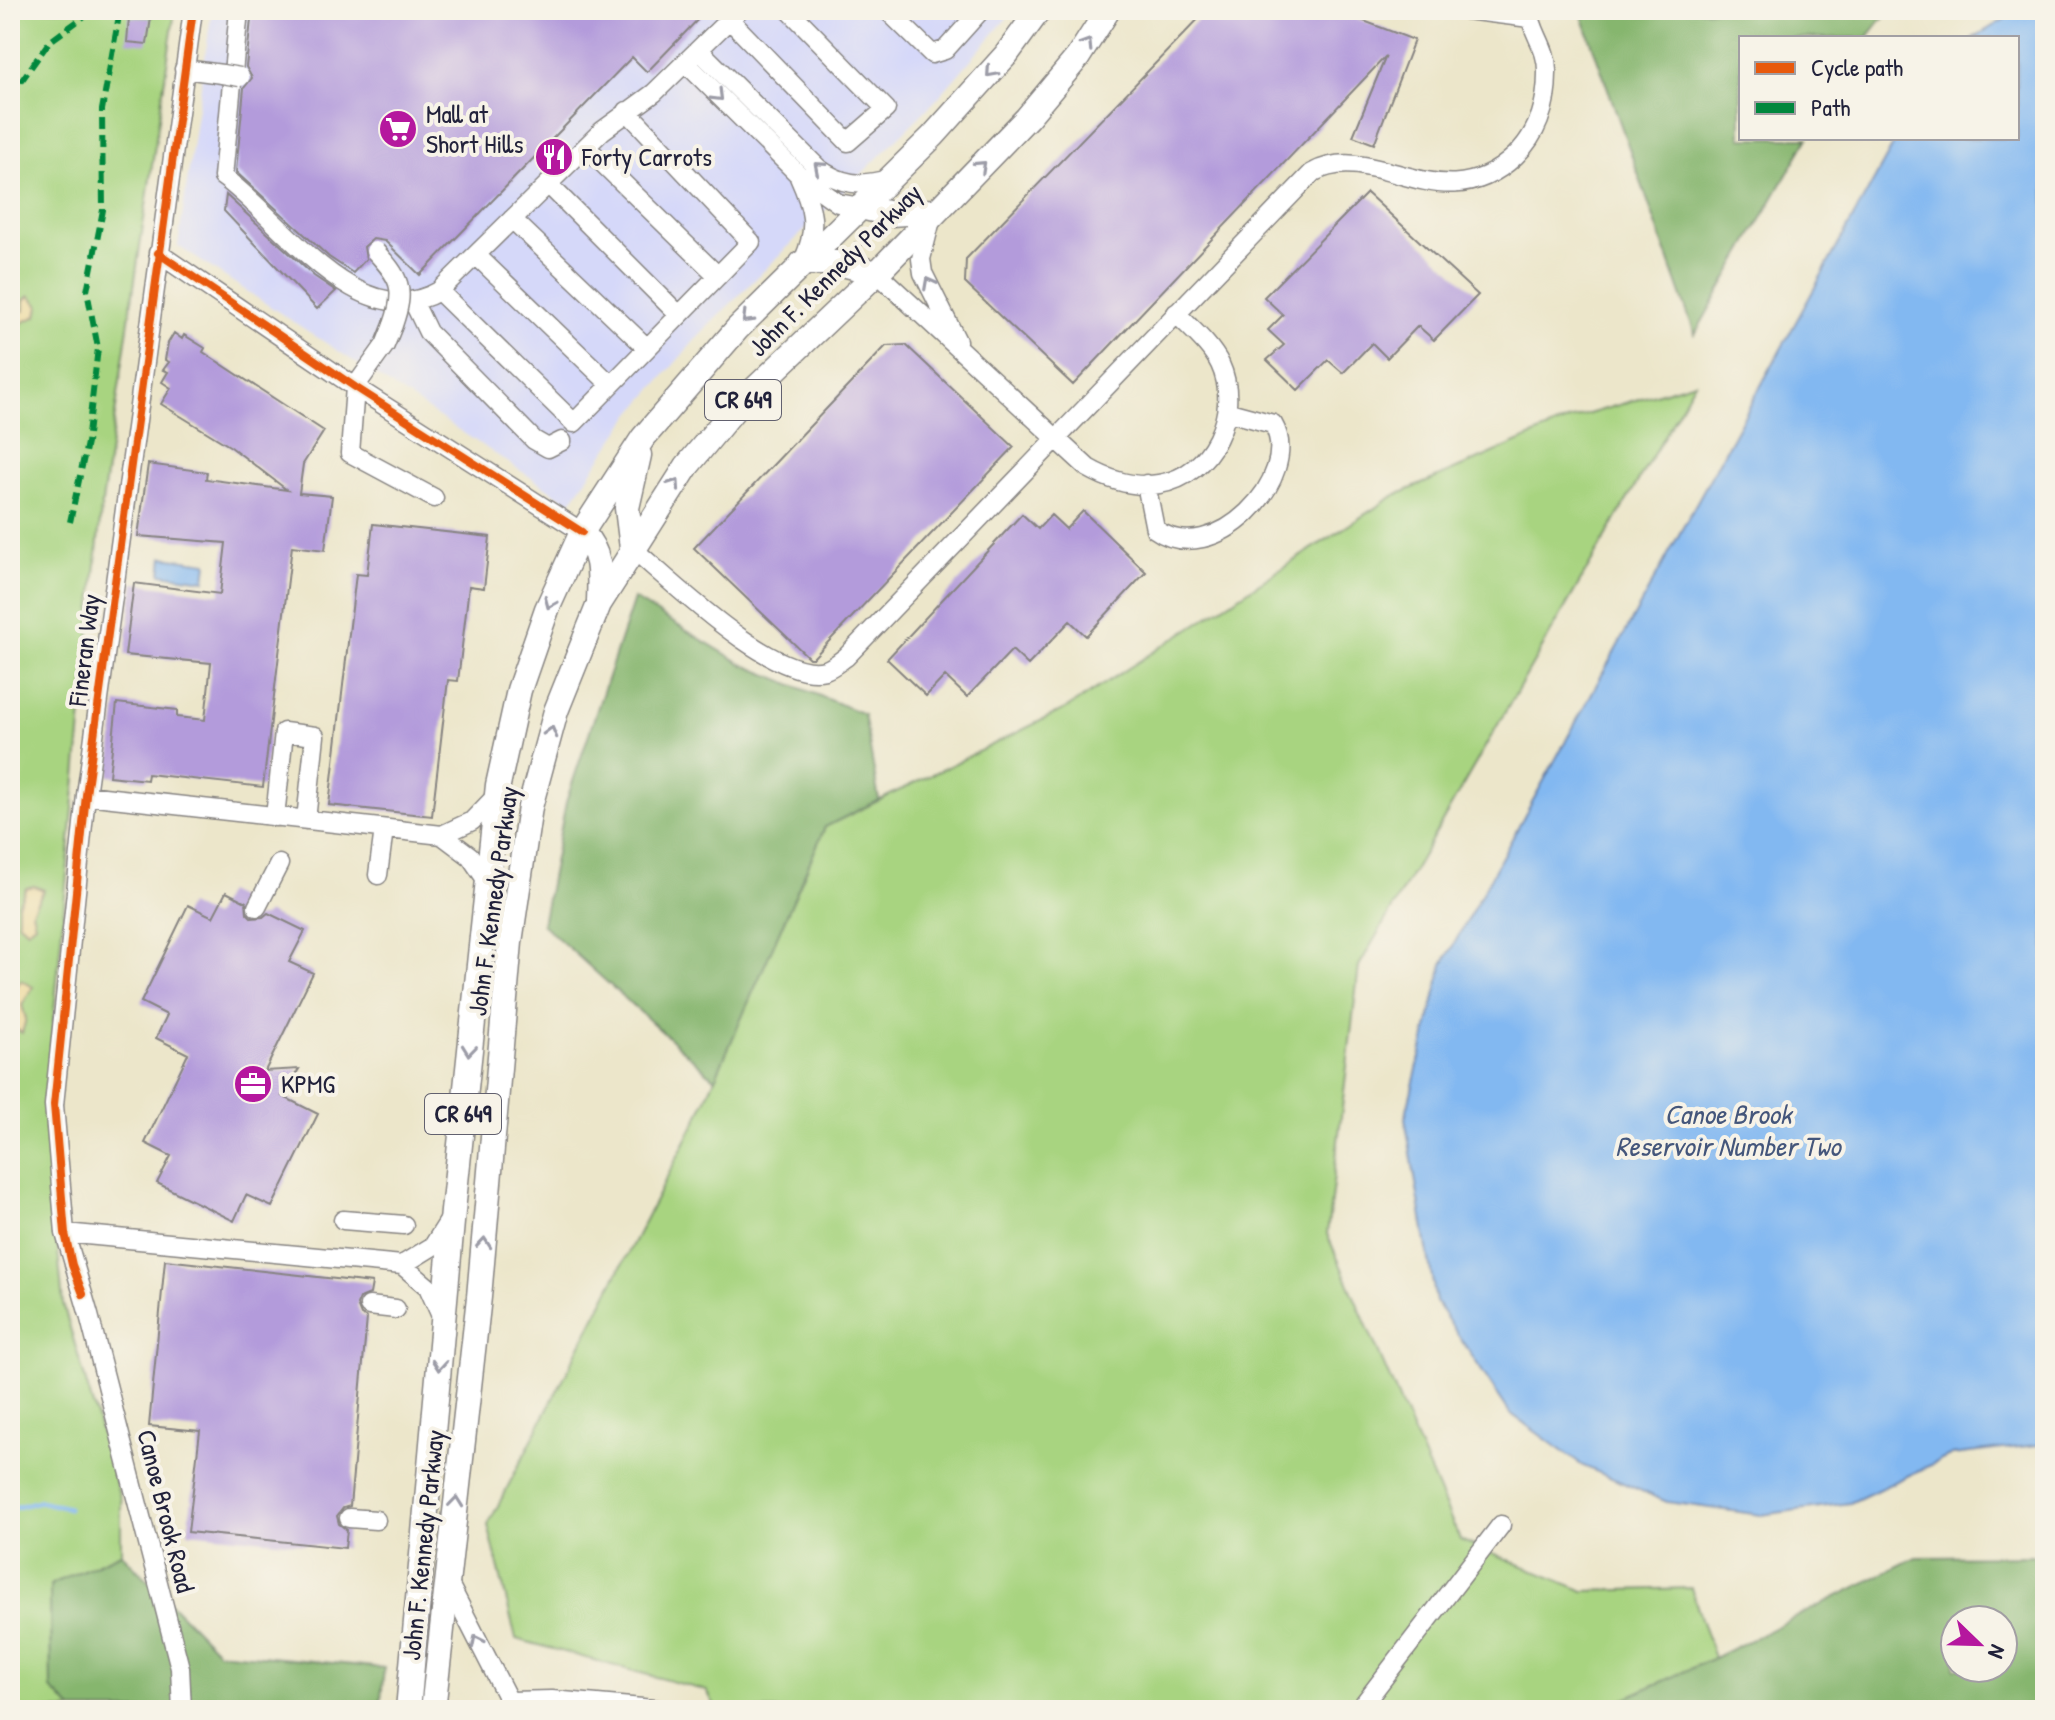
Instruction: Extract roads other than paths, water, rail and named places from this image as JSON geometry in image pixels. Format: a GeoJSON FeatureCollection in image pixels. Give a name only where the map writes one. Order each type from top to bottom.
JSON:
{"type":"FeatureCollection","features":[{"type":"Feature","properties":{"kind":"main road","name":"John F. Kennedy Parkway"},"geometry":{"type":"LineString","coordinates":[[408,1710],[453,1211],[497,795],[519,690],[547,609],[582,532],[643,438],[737,329],[891,178],[1006,55],[1039,10]]}},
{"type":"Feature","properties":{"kind":"main road","name":"John F. Kennedy Parkway"},"geometry":{"type":"LineString","coordinates":[[433,1710],[479,1297],[510,942],[530,807],[556,711],[599,604],[687,466],[735,408],[877,273],[933,211],[1027,118],[1078,57],[1108,10]]}},
{"type":"Feature","properties":{"kind":"main road"},"geometry":{"type":"LineString","coordinates":[[861,207],[891,214],[933,211]]}},
{"type":"Feature","properties":{"kind":"main road"},"geometry":{"type":"LineString","coordinates":[[802,263],[838,263],[877,273]]}},
{"type":"Feature","properties":{"kind":"main road"},"geometry":{"type":"LineString","coordinates":[[632,548],[627,508],[643,438]]}},
{"type":"Feature","properties":{"kind":"main road"},"geometry":{"type":"LineString","coordinates":[[582,532],[592,543],[600,562],[599,604]]}},
{"type":"Feature","properties":{"kind":"street","name":"Fineran Way"},"geometry":{"type":"LineString","coordinates":[[83,1294],[65,1233],[54,1105],[86,795],[193,10]]}},
{"type":"Feature","properties":{"kind":"street"},"geometry":{"type":"LineString","coordinates":[[239,10],[223,177],[330,273],[361,291],[414,303],[439,291],[586,147],[693,57],[734,15],[848,142],[886,109],[789,10]]}},
{"type":"Feature","properties":{"kind":"street"},"geometry":{"type":"LineString","coordinates":[[887,10],[932,54],[945,50],[981,10]]}},
{"type":"Feature","properties":{"kind":"street"},"geometry":{"type":"LineString","coordinates":[[632,548],[763,656],[796,670],[826,670],[846,657],[1302,181],[1324,167],[1351,166],[1455,185],[1480,180],[1502,168],[1523,148],[1537,127],[1545,101],[1548,71],[1544,45],[1529,14],[1466,10]]}},
{"type":"Feature","properties":{"kind":"street"},"geometry":{"type":"LineString","coordinates":[[693,57],[818,168],[838,182],[870,184],[891,178]]}},
{"type":"Feature","properties":{"kind":"street"},"geometry":{"type":"LineString","coordinates":[[693,57],[798,174],[838,203],[861,207]]}},
{"type":"Feature","properties":{"kind":"street"},"geometry":{"type":"LineString","coordinates":[[184,69],[231,75]]}},
{"type":"Feature","properties":{"kind":"street"},"geometry":{"type":"LineString","coordinates":[[439,291],[574,423],[751,242],[627,111]]}},
{"type":"Feature","properties":{"kind":"street"},"geometry":{"type":"LineString","coordinates":[[586,147],[718,276]]}},
{"type":"Feature","properties":{"kind":"street"},"geometry":{"type":"LineString","coordinates":[[798,174],[812,209],[815,228],[802,263]]}},
{"type":"Feature","properties":{"kind":"street"},"geometry":{"type":"LineString","coordinates":[[548,184],[679,315]]}},
{"type":"Feature","properties":{"kind":"street"},"geometry":{"type":"LineString","coordinates":[[933,211],[921,259],[923,273],[961,351]]}},
{"type":"Feature","properties":{"kind":"street"},"geometry":{"type":"LineString","coordinates":[[512,219],[647,348]]}},
{"type":"Feature","properties":{"kind":"street"},"geometry":{"type":"LineString","coordinates":[[375,251],[398,276],[400,304],[385,345],[355,387],[350,453],[434,498]]}},
{"type":"Feature","properties":{"kind":"street"},"geometry":{"type":"LineString","coordinates":[[158,253],[355,387],[582,532]]}},
{"type":"Feature","properties":{"kind":"street"},"geometry":{"type":"LineString","coordinates":[[476,255],[611,385]]}},
{"type":"Feature","properties":{"kind":"street"},"geometry":{"type":"LineString","coordinates":[[877,273],[1088,468],[1108,479],[1146,484],[1173,479],[1209,453],[1229,412],[1220,365],[1176,313]]}},
{"type":"Feature","properties":{"kind":"street"},"geometry":{"type":"LineString","coordinates":[[414,303],[428,332],[534,440],[548,448],[562,441]]}},
{"type":"Feature","properties":{"kind":"street"},"geometry":{"type":"LineString","coordinates":[[1146,484],[1155,529],[1180,543],[1212,536],[1242,517],[1261,498],[1271,479],[1279,459],[1280,441],[1273,424],[1229,412]]}},
{"type":"Feature","properties":{"kind":"street"},"geometry":{"type":"LineString","coordinates":[[275,817],[284,732],[315,736],[306,820]]}},
{"type":"Feature","properties":{"kind":"street"},"geometry":{"type":"LineString","coordinates":[[86,795],[442,835],[472,821],[497,795]]}},
{"type":"Feature","properties":{"kind":"street"},"geometry":{"type":"LineString","coordinates":[[378,875],[384,829]]}},
{"type":"Feature","properties":{"kind":"street"},"geometry":{"type":"LineString","coordinates":[[442,835],[470,856],[487,881]]}},
{"type":"Feature","properties":{"kind":"street"},"geometry":{"type":"LineString","coordinates":[[257,907],[279,864]]}},
{"type":"Feature","properties":{"kind":"street"},"geometry":{"type":"LineString","coordinates":[[402,1265],[433,1246],[453,1211]]}},
{"type":"Feature","properties":{"kind":"street"},"geometry":{"type":"LineString","coordinates":[[343,1220],[404,1225]]}},
{"type":"Feature","properties":{"kind":"street"},"geometry":{"type":"LineString","coordinates":[[65,1233],[402,1265],[428,1287],[443,1323]]}},
{"type":"Feature","properties":{"kind":"street"},"geometry":{"type":"LineString","coordinates":[[294,1274],[296,1255]]}},
{"type":"Feature","properties":{"kind":"street","name":"Canoe Brook Road"},"geometry":{"type":"LineString","coordinates":[[83,1294],[180,1668],[182,1710]]}},
{"type":"Feature","properties":{"kind":"street"},"geometry":{"type":"LineString","coordinates":[[369,1306],[396,1309]]}},
{"type":"Feature","properties":{"kind":"street"},"geometry":{"type":"LineString","coordinates":[[349,1518],[376,1520]]}},
{"type":"Feature","properties":{"kind":"street"},"geometry":{"type":"LineString","coordinates":[[1359,1710],[1501,1525]]}},
{"type":"Feature","properties":{"kind":"street"},"geometry":{"type":"LineString","coordinates":[[447,1579],[508,1705],[552,1700],[665,1710]]}},
{"type":"Feature","properties":{"kind":"water","name":"Canoe Brook Reservoir Number Two"},"geometry":{"type":"Polygon","coordinates":[[[2020,10],[2045,10],[2045,1444],[1952,1455],[1850,1503],[1761,1515],[1667,1502],[1581,1465],[1510,1413],[1436,1302],[1405,1118],[1443,964],[1896,140],[2019,140],[2019,36],[1976,36],[2020,10]]]}},
{"type":"Feature","properties":{"kind":"water"},"geometry":{"type":"Polygon","coordinates":[[[163,557],[207,563],[205,580],[161,574],[163,557]]]}},
{"type":"Feature","properties":{"kind":"waterway"},"geometry":{"type":"LineString","coordinates":[[10,1509],[39,1501],[68,1508]]}},
{"type":"Feature","properties":{"kind":"place","name":"Mall at Short Hills"},"geometry":{"type":"Point","coordinates":[398,129]}},
{"type":"Feature","properties":{"kind":"place","name":"Forty Carrots"},"geometry":{"type":"Point","coordinates":[554,157]}},
{"type":"Feature","properties":{"kind":"place","name":"KPMG"},"geometry":{"type":"Point","coordinates":[253,1084]}}]}
